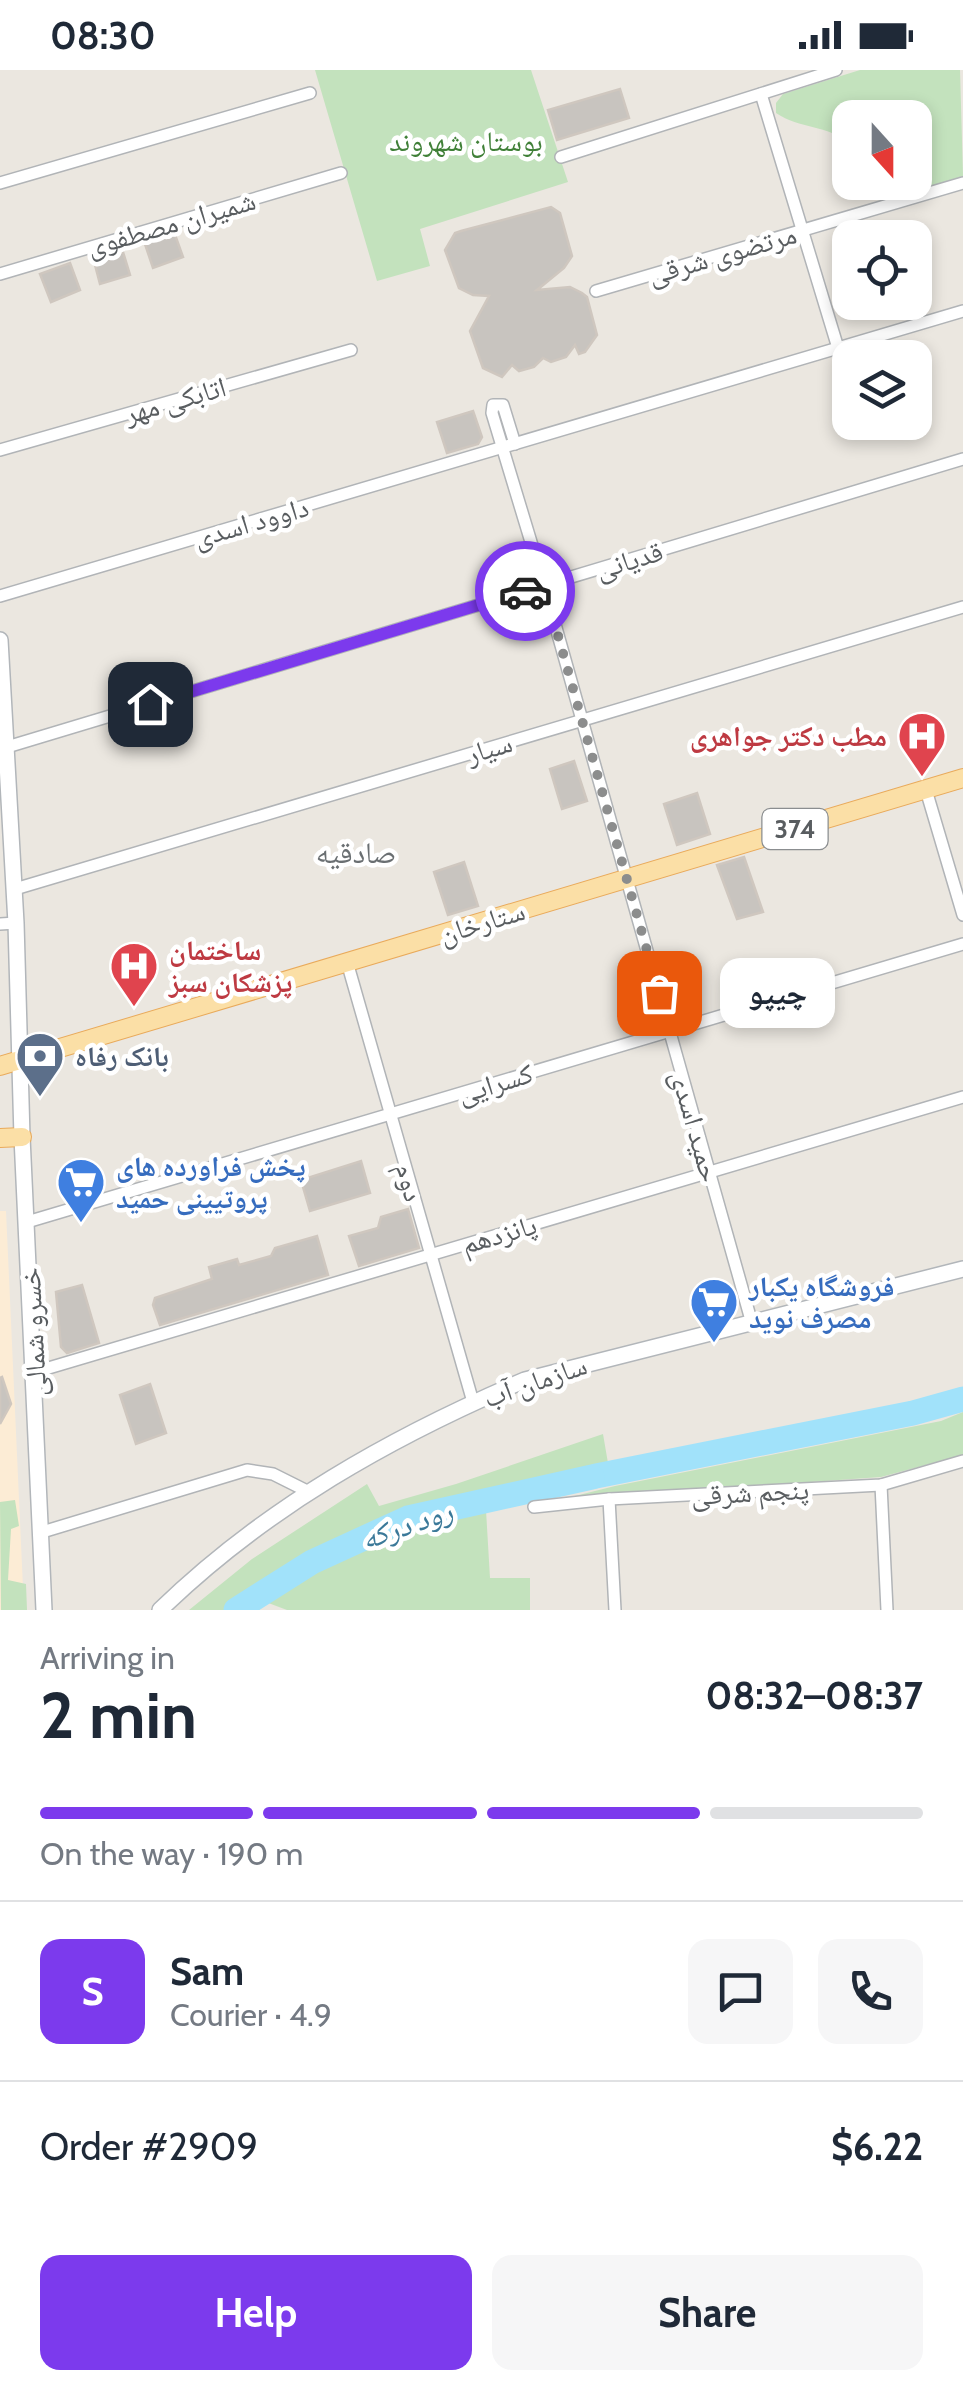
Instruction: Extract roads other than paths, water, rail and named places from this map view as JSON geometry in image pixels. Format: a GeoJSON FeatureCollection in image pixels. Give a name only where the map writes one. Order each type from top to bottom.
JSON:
{"type":"FeatureCollection","features":[{"type":"Feature","properties":{"kind":"main road","name":"خسرو شمالی"},"geometry":{"type":"LineString","coordinates":[[0,640],[7,747],[4,776],[15,890],[8,923],[20,1060],[45,1608]]}},
{"type":"Feature","properties":{"kind":"main road","name":"ستارخان"},"geometry":{"type":"LineString","coordinates":[[0,1066],[963,778]]}},
{"type":"Feature","properties":{"kind":"main road"},"geometry":{"type":"LineString","coordinates":[[0,1138],[22,1137]]}},
{"type":"Feature","properties":{"kind":"main road","name":"سازمان آب"},"geometry":{"type":"LineString","coordinates":[[160,1610],[237,1541],[307,1491],[473,1402],[525,1380],[963,1269]]}},
{"type":"Feature","properties":{"kind":"street"},"geometry":{"type":"LineString","coordinates":[[561,156],[836,70]]}},
{"type":"Feature","properties":{"kind":"street"},"geometry":{"type":"LineString","coordinates":[[0,183],[310,93]]}},
{"type":"Feature","properties":{"kind":"street"},"geometry":{"type":"LineString","coordinates":[[761,94],[836,340]]}},
{"type":"Feature","properties":{"kind":"street","name":"شمیران مصطفوی"},"geometry":{"type":"LineString","coordinates":[[0,274],[341,173]]}},
{"type":"Feature","properties":{"kind":"street","name":"مرتضوی شرقی"},"geometry":{"type":"LineString","coordinates":[[596,292],[963,183]]}},
{"type":"Feature","properties":{"kind":"street","name":"داوود اسدی"},"geometry":{"type":"LineString","coordinates":[[865,340],[963,311]]}},
{"type":"Feature","properties":{"kind":"street","name":"اتابکی مهر"},"geometry":{"type":"LineString","coordinates":[[0,450],[350,350]]}},
{"type":"Feature","properties":{"kind":"street","name":"داوود اسدی"},"geometry":{"type":"LineString","coordinates":[[0,596],[832,350]]}},
{"type":"Feature","properties":{"kind":"street","name":"حمید اسدی"},"geometry":{"type":"LineString","coordinates":[[509,446],[544,586],[751,1320]]}},
{"type":"Feature","properties":{"kind":"street","name":"قدیانی"},"geometry":{"type":"LineString","coordinates":[[7,747],[963,459]]}},
{"type":"Feature","properties":{"kind":"street","name":"سیار"},"geometry":{"type":"LineString","coordinates":[[15,890],[963,607]]}},
{"type":"Feature","properties":{"kind":"street"},"geometry":{"type":"LineString","coordinates":[[926,790],[963,915]]}},
{"type":"Feature","properties":{"kind":"street","name":"کسرایی"},"geometry":{"type":"LineString","coordinates":[[28,1222],[963,944]]}},
{"type":"Feature","properties":{"kind":"street","name":"دوم"},"geometry":{"type":"LineString","coordinates":[[347,962],[473,1402]]}},
{"type":"Feature","properties":{"kind":"street","name":"پانزدهم"},"geometry":{"type":"LineString","coordinates":[[35,1372],[963,1096]]}},
{"type":"Feature","properties":{"kind":"street","name":"پنجم شرقی"},"geometry":{"type":"LineString","coordinates":[[534,1507],[610,1499],[881,1485],[963,1461]]}},
{"type":"Feature","properties":{"kind":"street"},"geometry":{"type":"LineString","coordinates":[[40,1532],[247,1470],[274,1474],[307,1491]]}},
{"type":"Feature","properties":{"kind":"street"},"geometry":{"type":"LineString","coordinates":[[881,1485],[887,1610]]}},
{"type":"Feature","properties":{"kind":"street"},"geometry":{"type":"LineString","coordinates":[[610,1499],[615,1610]]}},
{"type":"Feature","properties":{"kind":"waterway","name":"رود درکه"},"geometry":{"type":"LineString","coordinates":[[596,1476],[913,1413],[963,1399]]}},
{"type":"Feature","properties":{"kind":"waterway","name":"رود درکه"},"geometry":{"type":"LineString","coordinates":[[236,1610],[312,1562],[408,1518],[592,1477]]}},
{"type":"Feature","properties":{"kind":"place","name":"مطب دکتر جواهری"},"geometry":{"type":"Point","coordinates":[922,778]}},
{"type":"Feature","properties":{"kind":"place","name":"چیپو"},"geometry":{"type":"Point","coordinates":[659,993]}},
{"type":"Feature","properties":{"kind":"place","name":"ساختمان پزشکان سبز"},"geometry":{"type":"Point","coordinates":[134,1008]}},
{"type":"Feature","properties":{"kind":"place","name":"بانک رفاه"},"geometry":{"type":"Point","coordinates":[40,1098]}},
{"type":"Feature","properties":{"kind":"place","name":"پخش فراورده های پروتیینی حمید"},"geometry":{"type":"Point","coordinates":[81,1224]}},
{"type":"Feature","properties":{"kind":"place","name":"فروشگاه یکبار مصرف نوید"},"geometry":{"type":"Point","coordinates":[714,1344]}},
{"type":"Feature","properties":{"kind":"district","name":"صادقیه"},"geometry":{"type":"Point","coordinates":[356,853]}},
{"type":"Feature","properties":{"kind":"park label","name":"بوستان شهروند"},"geometry":{"type":"Point","coordinates":[466,141]}}]}
